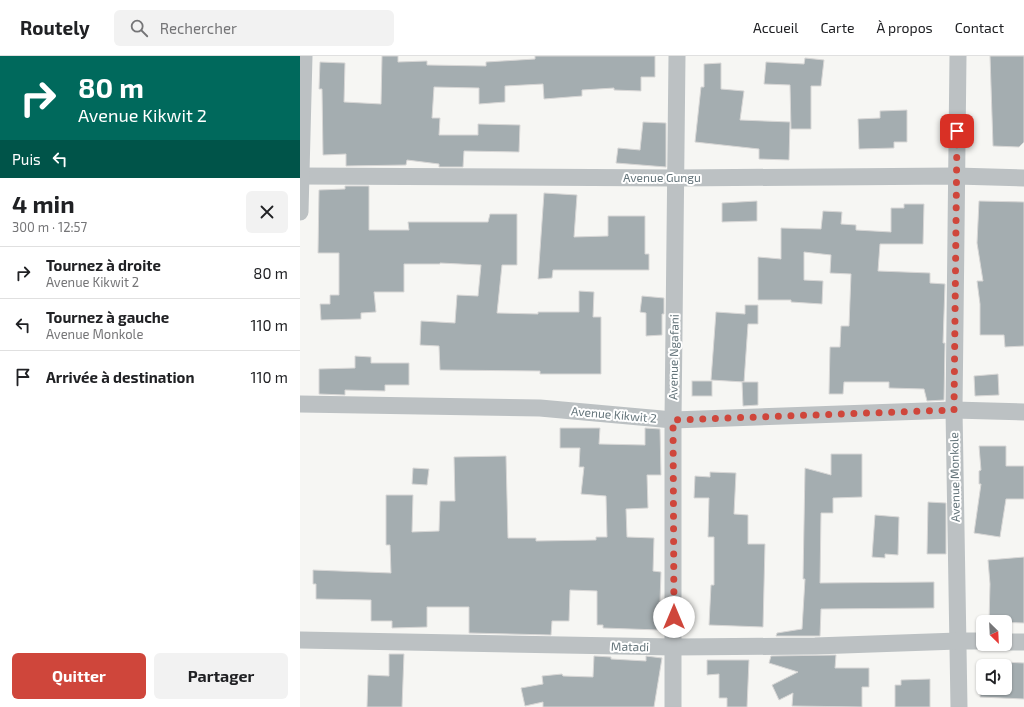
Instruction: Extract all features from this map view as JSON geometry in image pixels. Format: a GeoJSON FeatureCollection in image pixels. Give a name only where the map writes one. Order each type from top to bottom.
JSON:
{"type":"FeatureCollection","features":[{"type":"Feature","properties":{"kind":"street"},"geometry":{"type":"LineString","coordinates":[[300,212],[304,56]]}},
{"type":"Feature","properties":{"kind":"street","name":"Avenue Ngafani"},"geometry":{"type":"LineString","coordinates":[[674,707],[673,420],[677,56]]}},
{"type":"Feature","properties":{"kind":"street","name":"Avenue Monkole"},"geometry":{"type":"LineString","coordinates":[[958,56],[954,410],[959,707]]}},
{"type":"Feature","properties":{"kind":"street","name":"Avenue Gungu"},"geometry":{"type":"LineString","coordinates":[[300,176],[676,178],[956,176],[1024,178]]}},
{"type":"Feature","properties":{"kind":"street","name":"Avenue Kikwit 2"},"geometry":{"type":"LineString","coordinates":[[300,404],[540,408],[673,420],[954,410],[1024,412]]}},
{"type":"Feature","properties":{"kind":"street","name":"Matadi"},"geometry":{"type":"LineString","coordinates":[[300,640],[674,648],[976,642]]}},
{"type":"Feature","properties":{"kind":"street"},"geometry":{"type":"LineString","coordinates":[[1012,642],[1024,642]]}},
{"type":"Feature","properties":{"kind":"building"},"geometry":{"type":"Polygon","coordinates":[[[382,56],[398,56],[398,62],[427,61],[427,65],[486,66],[486,62],[535,59],[535,56],[655,56],[655,77],[641,77],[641,91],[614,90],[614,88],[582,90],[582,96],[544,99],[543,84],[505,86],[505,102],[479,104],[479,88],[434,87],[432,118],[440,118],[439,135],[478,135],[478,124],[520,125],[519,152],[464,151],[463,167],[439,167],[439,164],[407,160],[406,165],[346,166],[346,154],[323,155],[322,89],[319,89],[320,62],[345,63],[344,102],[381,104],[382,56]]]}},
{"type":"Feature","properties":{"kind":"building"},"geometry":{"type":"Polygon","coordinates":[[[990,56],[1024,56],[1024,142],[1019,147],[993,146],[990,56]]]}},
{"type":"Feature","properties":{"kind":"building"},"geometry":{"type":"Polygon","coordinates":[[[805,58],[824,60],[821,86],[811,86],[811,129],[791,129],[790,85],[764,84],[766,62],[804,64],[805,58]]]}},
{"type":"Feature","properties":{"kind":"building"},"geometry":{"type":"Polygon","coordinates":[[[721,63],[721,89],[744,91],[740,120],[790,122],[789,160],[759,159],[759,149],[695,142],[701,87],[704,87],[704,64],[721,63]]]}},
{"type":"Feature","properties":{"kind":"building"},"geometry":{"type":"Polygon","coordinates":[[[907,110],[907,142],[894,142],[894,148],[859,149],[858,119],[880,118],[880,111],[907,110]]]}},
{"type":"Feature","properties":{"kind":"building"},"geometry":{"type":"Polygon","coordinates":[[[643,122],[666,123],[666,167],[616,163],[618,148],[640,150],[643,122]]]}},
{"type":"Feature","properties":{"kind":"building"},"geometry":{"type":"Polygon","coordinates":[[[345,186],[369,186],[369,230],[409,230],[408,222],[488,222],[490,214],[517,214],[517,265],[502,265],[497,313],[538,314],[538,312],[579,312],[579,291],[594,292],[593,317],[601,317],[601,374],[540,374],[540,371],[440,370],[439,346],[420,345],[421,321],[455,323],[457,295],[478,296],[481,265],[440,263],[404,264],[404,292],[374,292],[376,312],[361,313],[361,319],[321,320],[320,304],[330,304],[330,295],[339,295],[339,253],[318,253],[319,190],[345,189],[345,186]]]}},
{"type":"Feature","properties":{"kind":"building"},"geometry":{"type":"Polygon","coordinates":[[[544,193],[577,195],[574,237],[608,236],[608,216],[645,216],[645,254],[649,254],[649,270],[553,270],[552,278],[538,279],[544,193]]]}},
{"type":"Feature","properties":{"kind":"building"},"geometry":{"type":"Polygon","coordinates":[[[757,201],[757,221],[722,222],[722,203],[757,201]]]}},
{"type":"Feature","properties":{"kind":"building"},"geometry":{"type":"Polygon","coordinates":[[[979,201],[1024,202],[1024,346],[1005,347],[1004,335],[980,335],[980,304],[977,281],[983,281],[977,243],[979,201]]]}},
{"type":"Feature","properties":{"kind":"building"},"geometry":{"type":"Polygon","coordinates":[[[904,204],[924,204],[923,244],[880,244],[878,271],[930,273],[930,283],[945,284],[943,343],[945,343],[944,400],[927,401],[924,389],[889,388],[889,382],[844,382],[843,394],[829,394],[830,347],[840,347],[841,326],[849,326],[851,274],[830,273],[831,255],[804,252],[804,280],[823,281],[822,304],[791,302],[791,300],[758,300],[758,257],[781,259],[781,228],[821,229],[823,211],[842,212],[841,224],[856,225],[856,230],[891,232],[891,208],[904,208],[904,204]]]}},
{"type":"Feature","properties":{"kind":"building"},"geometry":{"type":"Polygon","coordinates":[[[642,296],[664,298],[662,335],[646,336],[646,313],[640,312],[642,296]]]}},
{"type":"Feature","properties":{"kind":"building"},"geometry":{"type":"Polygon","coordinates":[[[745,305],[758,305],[758,324],[748,324],[744,382],[711,380],[716,312],[745,314],[745,305]]]}},
{"type":"Feature","properties":{"kind":"building"},"geometry":{"type":"Polygon","coordinates":[[[355,356],[371,357],[371,363],[409,363],[409,385],[385,385],[385,391],[345,390],[345,395],[319,394],[319,369],[355,368],[355,356]]]}},
{"type":"Feature","properties":{"kind":"building"},"geometry":{"type":"Polygon","coordinates":[[[998,374],[999,395],[975,396],[974,376],[998,374]]]}},
{"type":"Feature","properties":{"kind":"building"},"geometry":{"type":"Polygon","coordinates":[[[692,381],[712,381],[712,396],[692,396],[692,381]]]}},
{"type":"Feature","properties":{"kind":"building"},"geometry":{"type":"Polygon","coordinates":[[[742,382],[758,382],[758,405],[743,406],[742,382]]]}},
{"type":"Feature","properties":{"kind":"building"},"geometry":{"type":"Polygon","coordinates":[[[560,428],[600,428],[599,444],[645,445],[645,428],[660,429],[661,475],[647,475],[648,508],[626,509],[627,537],[654,538],[653,571],[661,572],[659,630],[603,628],[603,625],[597,625],[597,591],[570,590],[569,621],[552,621],[551,635],[469,633],[469,607],[427,607],[427,627],[392,628],[392,621],[371,621],[371,600],[316,599],[316,584],[313,584],[313,570],[391,573],[390,545],[386,545],[386,495],[413,495],[412,532],[439,531],[440,501],[455,501],[454,457],[506,456],[508,538],[536,538],[536,541],[596,540],[596,537],[607,537],[606,496],[581,494],[584,467],[579,467],[580,448],[560,448],[560,428]]]}},
{"type":"Feature","properties":{"kind":"building"},"geometry":{"type":"Polygon","coordinates":[[[979,446],[1006,446],[1006,466],[1024,466],[1024,499],[1006,499],[1000,537],[974,533],[981,484],[979,484],[979,471],[981,470],[979,446]]]}},
{"type":"Feature","properties":{"kind":"building"},"geometry":{"type":"Polygon","coordinates":[[[831,454],[862,454],[862,497],[833,498],[833,513],[821,513],[820,583],[934,582],[934,608],[821,609],[820,636],[776,636],[777,633],[802,629],[805,579],[803,579],[805,468],[831,475],[831,454]]]}},
{"type":"Feature","properties":{"kind":"building"},"geometry":{"type":"Polygon","coordinates":[[[413,468],[429,469],[427,485],[412,484],[413,468]]]}},
{"type":"Feature","properties":{"kind":"building"},"geometry":{"type":"Polygon","coordinates":[[[710,472],[736,473],[734,514],[748,515],[748,544],[765,544],[763,627],[709,625],[711,585],[714,585],[714,537],[708,537],[709,498],[694,498],[695,476],[710,477],[710,472]]]}},
{"type":"Feature","properties":{"kind":"building"},"geometry":{"type":"Polygon","coordinates":[[[928,502],[946,503],[946,554],[927,554],[928,502]]]}},
{"type":"Feature","properties":{"kind":"building"},"geometry":{"type":"Polygon","coordinates":[[[875,515],[899,517],[898,555],[885,554],[885,558],[872,557],[875,515]]]}},
{"type":"Feature","properties":{"kind":"building"},"geometry":{"type":"Polygon","coordinates":[[[1024,557],[1024,623],[1012,623],[1012,615],[989,615],[990,584],[988,560],[1024,557]]]}},
{"type":"Feature","properties":{"kind":"building"},"geometry":{"type":"Polygon","coordinates":[[[389,654],[404,654],[402,707],[367,707],[368,675],[389,676],[389,654]]]}},
{"type":"Feature","properties":{"kind":"building"},"geometry":{"type":"Polygon","coordinates":[[[836,655],[835,668],[869,668],[869,687],[862,687],[862,707],[792,706],[793,693],[779,700],[772,685],[798,672],[769,663],[771,656],[836,655]]]}},
{"type":"Feature","properties":{"kind":"building"},"geometry":{"type":"Polygon","coordinates":[[[594,656],[611,657],[611,659],[646,661],[646,656],[662,658],[654,707],[543,707],[543,702],[525,706],[521,688],[543,684],[542,676],[562,674],[563,676],[593,677],[594,656]]]}},
{"type":"Feature","properties":{"kind":"building"},"geometry":{"type":"Polygon","coordinates":[[[707,660],[749,660],[747,707],[727,707],[727,698],[719,698],[719,674],[707,675],[707,660]]]}},
{"type":"Feature","properties":{"kind":"building"},"geometry":{"type":"Polygon","coordinates":[[[1012,662],[1024,663],[1024,699],[980,697],[980,695],[1012,695],[1012,662]]]}},
{"type":"Feature","properties":{"kind":"building"},"geometry":{"type":"Polygon","coordinates":[[[930,679],[930,707],[895,707],[895,685],[901,685],[901,680],[930,679]]]}},
{"type":"Feature","properties":{"kind":"route"},"geometry":{"type":"LineString","coordinates":[[674,617],[673,420],[954,410],[957,131]]}}]}
